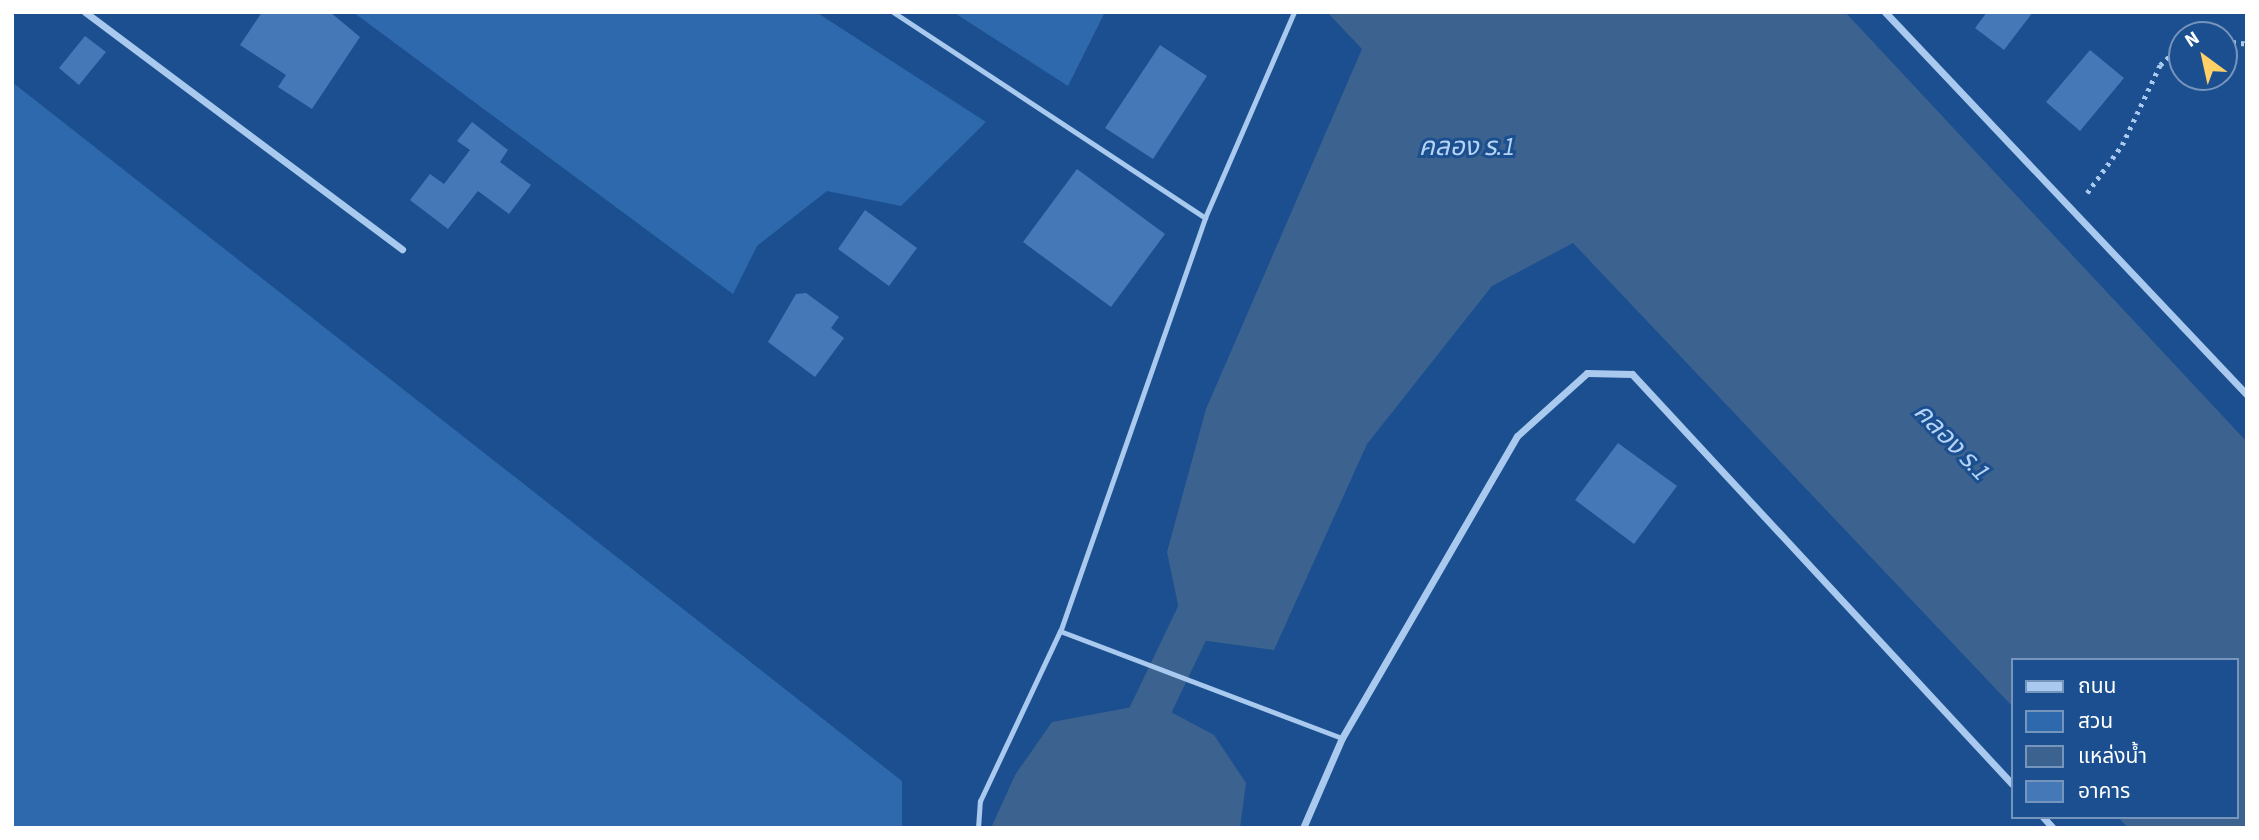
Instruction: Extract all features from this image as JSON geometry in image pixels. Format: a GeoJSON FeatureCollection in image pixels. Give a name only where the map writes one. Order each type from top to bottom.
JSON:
{"type":"FeatureCollection","features":[{"type":"Feature","properties":{"kind":"street"},"geometry":{"type":"LineString","coordinates":[[85,12],[402,248]]}},
{"type":"Feature","properties":{"kind":"street"},"geometry":{"type":"LineString","coordinates":[[1885,12],[2247,395]]}},
{"type":"Feature","properties":{"kind":"street"},"geometry":{"type":"LineString","coordinates":[[1303,828],[1342,738],[1517,436],[1587,373],[1632,374],[2010,782]]}},
{"type":"Feature","properties":{"kind":"lane"},"geometry":{"type":"LineString","coordinates":[[894,12],[1205,218]]}},
{"type":"Feature","properties":{"kind":"lane"},"geometry":{"type":"LineString","coordinates":[[978,828],[980,801],[1060,631],[1205,218],[1294,12]]}},
{"type":"Feature","properties":{"kind":"lane"},"geometry":{"type":"LineString","coordinates":[[1060,631],[1138,665],[1264,713],[1342,738]]}},
{"type":"Feature","properties":{"kind":"path"},"geometry":{"type":"LineString","coordinates":[[2073,211],[2122,145],[2160,65],[2168,58]]}},
{"type":"Feature","properties":{"kind":"green space"},"geometry":{"type":"Polygon","coordinates":[[[353,12],[816,12],[986,122],[901,206],[827,191],[757,246],[733,294],[353,12]]]}},
{"type":"Feature","properties":{"kind":"green space"},"geometry":{"type":"Polygon","coordinates":[[[953,12],[1105,12],[1068,86],[953,12]]]}},
{"type":"Feature","properties":{"kind":"green space"},"geometry":{"type":"Polygon","coordinates":[[[12,82],[902,781],[902,828],[12,828],[12,82]]]}},
{"type":"Feature","properties":{"kind":"water","name":"คลอง ร.1"},"geometry":{"type":"Polygon","coordinates":[[[1327,12],[1845,12],[2247,442],[2247,828],[2128,828],[2120,819],[2238,819],[2238,658],[2010,658],[2010,704],[1573,243],[1492,286],[1367,444],[1274,650],[1185,638],[1167,552],[1206,409],[1362,49],[1327,12]]]}},
{"type":"Feature","properties":{"kind":"water"},"geometry":{"type":"Polygon","coordinates":[[[1154,703],[1214,735],[1246,783],[1240,828],[991,828],[1015,775],[1052,722],[1154,703]]]}},
{"type":"Feature","properties":{"kind":"building"},"geometry":{"type":"Polygon","coordinates":[[[262,12],[330,12],[360,37],[312,109],[278,87],[286,75],[240,45],[262,12]]]}},
{"type":"Feature","properties":{"kind":"building"},"geometry":{"type":"Polygon","coordinates":[[[1987,12],[2033,12],[2004,50],[1975,28],[1987,12]]]}},
{"type":"Feature","properties":{"kind":"building"},"geometry":{"type":"Polygon","coordinates":[[[85,36],[106,52],[79,85],[59,68],[85,36]]]}},
{"type":"Feature","properties":{"kind":"building"},"geometry":{"type":"Polygon","coordinates":[[[1160,45],[1207,76],[1153,159],[1105,128],[1160,45]]]}},
{"type":"Feature","properties":{"kind":"building"},"geometry":{"type":"Polygon","coordinates":[[[2090,50],[2124,78],[2080,131],[2046,102],[2090,50]]]}},
{"type":"Feature","properties":{"kind":"building"},"geometry":{"type":"Polygon","coordinates":[[[472,122],[508,150],[500,162],[531,185],[509,214],[478,191],[448,229],[410,200],[430,174],[444,184],[470,150],[457,141],[472,122]]]}},
{"type":"Feature","properties":{"kind":"building"},"geometry":{"type":"Polygon","coordinates":[[[1077,169],[1165,234],[1111,307],[1023,242],[1077,169]]]}},
{"type":"Feature","properties":{"kind":"building"},"geometry":{"type":"Polygon","coordinates":[[[865,210],[917,248],[889,286],[838,249],[865,210]]]}},
{"type":"Feature","properties":{"kind":"building"},"geometry":{"type":"Polygon","coordinates":[[[806,293],[839,317],[831,328],[844,338],[815,377],[768,342],[796,294],[806,293]]]}},
{"type":"Feature","properties":{"kind":"building"},"geometry":{"type":"Polygon","coordinates":[[[1618,443],[1677,486],[1634,544],[1575,500],[1618,443]]]}},
{"type":"Feature","properties":{"kind":"waterway"},"geometry":{"type":"LineString","coordinates":[[1094,828],[1209,588]]}}]}
